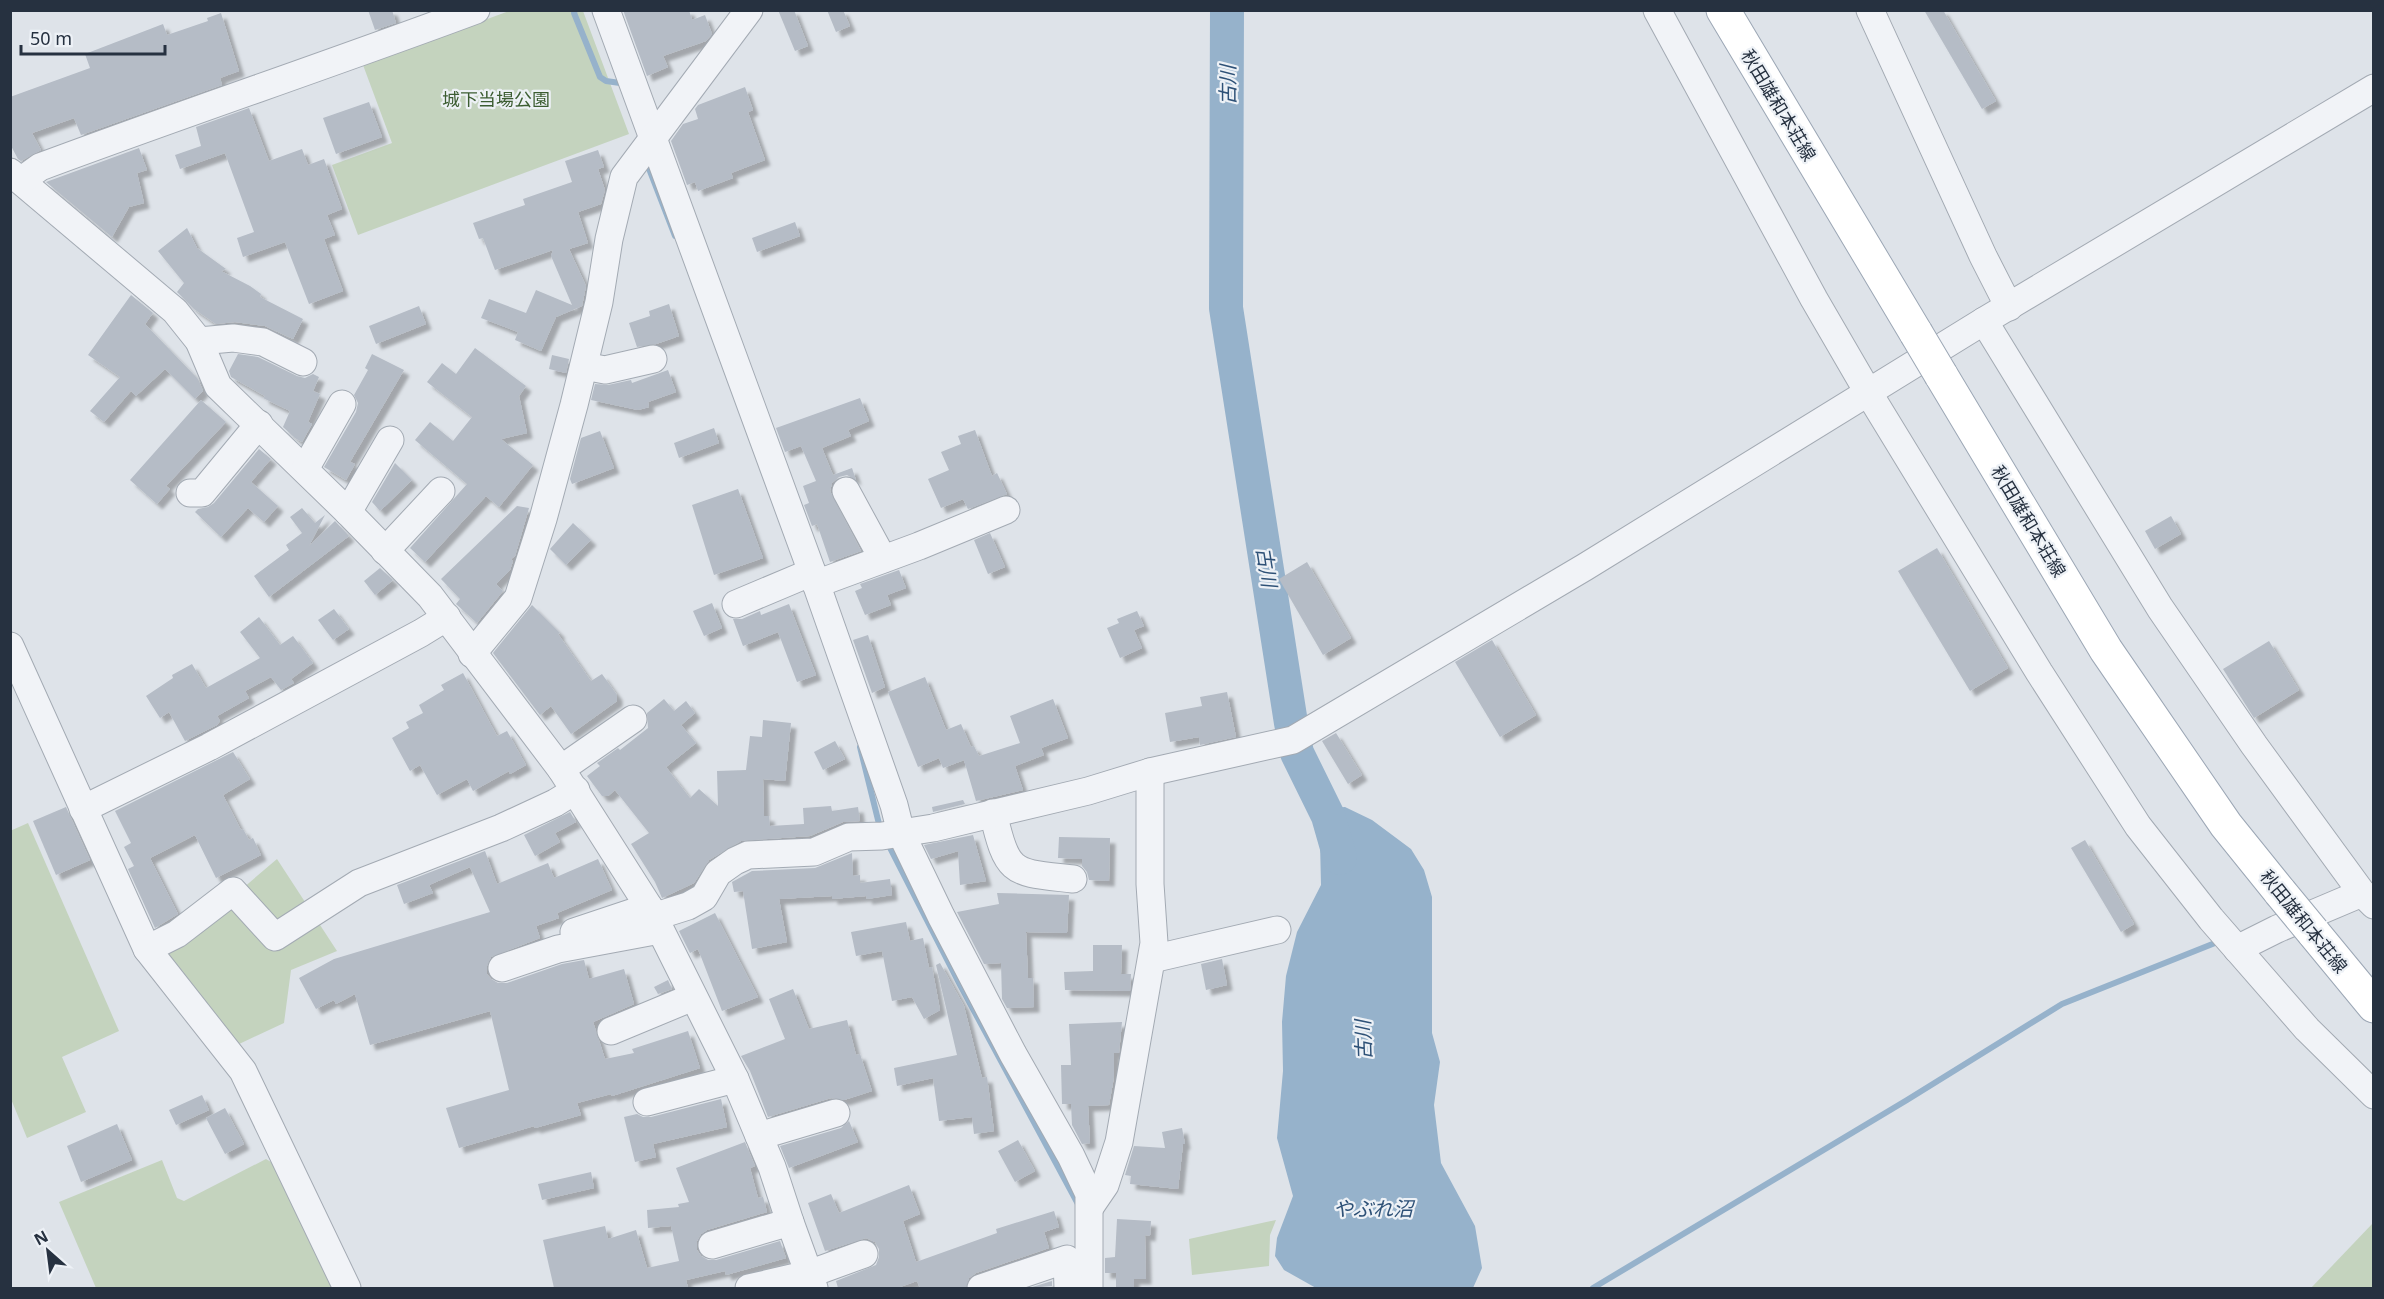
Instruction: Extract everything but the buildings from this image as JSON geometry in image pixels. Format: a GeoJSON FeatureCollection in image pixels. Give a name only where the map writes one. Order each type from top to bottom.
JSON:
{"type":"FeatureCollection","features":[{"type":"Feature","properties":{"kind":"main road","name":"秋田雄和本荘線"},"geometry":{"type":"LineString","coordinates":[[1723,10],[2098,637],[2226,825],[2373,1006]]}},
{"type":"Feature","properties":{"kind":"street"},"geometry":{"type":"LineString","coordinates":[[476,10],[336,62],[181,114],[16,176],[175,311],[199,341],[219,386],[305,469],[430,596],[568,780],[654,918],[735,1079],[772,1167],[811,1281]]}},
{"type":"Feature","properties":{"kind":"street"},"geometry":{"type":"LineString","coordinates":[[606,10],[647,148],[805,578],[894,805],[892,835],[941,915],[1013,1054],[1071,1155],[1089,1194],[1089,1288]]}},
{"type":"Feature","properties":{"kind":"street"},"geometry":{"type":"LineString","coordinates":[[472,654],[518,598],[543,519],[584,366],[599,302],[609,239],[624,177],[749,10]]}},
{"type":"Feature","properties":{"kind":"street"},"geometry":{"type":"LineString","coordinates":[[1658,10],[1814,299],[1868,392],[2039,672],[2132,816],[2230,941],[2307,1029],[2373,1095]]}},
{"type":"Feature","properties":{"kind":"street"},"geometry":{"type":"LineString","coordinates":[[1870,10],[1983,256],[2009,307]]}},
{"type":"Feature","properties":{"kind":"street"},"geometry":{"type":"LineString","coordinates":[[502,968],[688,906],[704,897],[718,873],[748,855],[814,852],[849,837],[892,835],[933,828],[1088,790],[1150,772],[1293,740],[1359,703],[1585,567],[1984,321],[2373,88]]}},
{"type":"Feature","properties":{"kind":"street"},"geometry":{"type":"LineString","coordinates":[[1984,321],[2160,608],[2254,745],[2368,899],[2277,929],[2230,941]]}},
{"type":"Feature","properties":{"kind":"street"},"geometry":{"type":"LineString","coordinates":[[199,341],[233,338],[262,342],[303,362]]}},
{"type":"Feature","properties":{"kind":"street"},"geometry":{"type":"LineString","coordinates":[[584,366],[605,370],[653,359]]}},
{"type":"Feature","properties":{"kind":"street"},"geometry":{"type":"LineString","coordinates":[[305,469],[342,404]]}},
{"type":"Feature","properties":{"kind":"street"},"geometry":{"type":"LineString","coordinates":[[190,494],[202,493],[259,424]]}},
{"type":"Feature","properties":{"kind":"street"},"geometry":{"type":"LineString","coordinates":[[348,512],[390,440]]}},
{"type":"Feature","properties":{"kind":"street"},"geometry":{"type":"LineString","coordinates":[[385,551],[441,490]]}},
{"type":"Feature","properties":{"kind":"street"},"geometry":{"type":"LineString","coordinates":[[846,491],[883,559]]}},
{"type":"Feature","properties":{"kind":"street"},"geometry":{"type":"LineString","coordinates":[[736,604],[805,578],[883,559],[1006,510]]}},
{"type":"Feature","properties":{"kind":"street"},"geometry":{"type":"LineString","coordinates":[[83,809],[209,747],[447,617]]}},
{"type":"Feature","properties":{"kind":"street"},"geometry":{"type":"LineString","coordinates":[[10,646],[147,949],[243,1071],[347,1288]]}},
{"type":"Feature","properties":{"kind":"street"},"geometry":{"type":"LineString","coordinates":[[147,949],[177,934],[233,891],[275,938],[359,883],[501,828],[555,803],[568,780],[633,719]]}},
{"type":"Feature","properties":{"kind":"street"},"geometry":{"type":"LineString","coordinates":[[1090,1207],[1105,1185],[1119,1142],[1152,959],[1154,944],[1150,884],[1150,772]]}},
{"type":"Feature","properties":{"kind":"street"},"geometry":{"type":"LineString","coordinates":[[993,813],[1001,848],[1012,865],[1026,874],[1073,879]]}},
{"type":"Feature","properties":{"kind":"street"},"geometry":{"type":"LineString","coordinates":[[570,933],[654,918]]}},
{"type":"Feature","properties":{"kind":"street"},"geometry":{"type":"LineString","coordinates":[[1152,959],[1277,930]]}},
{"type":"Feature","properties":{"kind":"street"},"geometry":{"type":"LineString","coordinates":[[611,1030],[693,997]]}},
{"type":"Feature","properties":{"kind":"street"},"geometry":{"type":"LineString","coordinates":[[647,1102],[735,1079]]}},
{"type":"Feature","properties":{"kind":"street"},"geometry":{"type":"LineString","coordinates":[[759,1136],[836,1113]]}},
{"type":"Feature","properties":{"kind":"street"},"geometry":{"type":"LineString","coordinates":[[712,1245],[790,1222]]}},
{"type":"Feature","properties":{"kind":"street"},"geometry":{"type":"LineString","coordinates":[[749,1288],[811,1281],[864,1254]]}},
{"type":"Feature","properties":{"kind":"street"},"geometry":{"type":"LineString","coordinates":[[981,1288],[1067,1258],[1068,1288]]}},
{"type":"Feature","properties":{"kind":"green space","name":"城下当場公園"},"geometry":{"type":"Polygon","coordinates":[[[509,11],[583,11],[629,134],[358,235],[332,165],[392,143],[363,65],[509,11]]]}},
{"type":"Feature","properties":{"kind":"green space"},"geometry":{"type":"Polygon","coordinates":[[[28,823],[119,1031],[62,1057],[86,1112],[27,1138],[11,1099],[10,831],[28,823]]]}},
{"type":"Feature","properties":{"kind":"green space"},"geometry":{"type":"Polygon","coordinates":[[[277,859],[337,951],[291,970],[284,1023],[237,1045],[162,957],[277,859]]]}},
{"type":"Feature","properties":{"kind":"green space"},"geometry":{"type":"Polygon","coordinates":[[[266,1159],[276,1165],[337,1288],[96,1288],[59,1202],[162,1160],[177,1198],[184,1201],[266,1159]]]}},
{"type":"Feature","properties":{"kind":"green space"},"geometry":{"type":"Polygon","coordinates":[[[1276,1220],[1270,1235],[1269,1266],[1192,1275],[1189,1239],[1276,1220]]]}},
{"type":"Feature","properties":{"kind":"green space"},"geometry":{"type":"Polygon","coordinates":[[[2373,1223],[2373,1288],[2311,1288],[2373,1223]]]}},
{"type":"Feature","properties":{"kind":"water","name":"やぶれ沼"},"geometry":{"type":"Polygon","coordinates":[[[1345,807],[1372,820],[1411,849],[1424,870],[1432,897],[1432,1033],[1440,1062],[1434,1105],[1441,1163],[1475,1226],[1482,1268],[1473,1288],[1316,1288],[1284,1270],[1275,1256],[1277,1238],[1293,1196],[1277,1138],[1283,1071],[1282,1022],[1286,976],[1297,932],[1321,885],[1320,842],[1324,823],[1330,808],[1345,807]]]}},
{"type":"Feature","properties":{"kind":"waterway"},"geometry":{"type":"LineString","coordinates":[[575,10],[574,13],[600,77],[606,81],[620,83]]}},
{"type":"Feature","properties":{"kind":"waterway","name":"古川"},"geometry":{"type":"LineString","coordinates":[[1227,10],[1226,308],[1297,753],[1328,816],[1340,858]]}},
{"type":"Feature","properties":{"kind":"waterway"},"geometry":{"type":"LineString","coordinates":[[646,161],[675,236]]}},
{"type":"Feature","properties":{"kind":"waterway"},"geometry":{"type":"LineString","coordinates":[[860,747],[880,828]]}},
{"type":"Feature","properties":{"kind":"waterway"},"geometry":{"type":"LineString","coordinates":[[887,842],[959,983],[1078,1204]]}},
{"type":"Feature","properties":{"kind":"waterway"},"geometry":{"type":"LineString","coordinates":[[1593,1288],[1907,1100],[2062,1004],[2220,941]]}}]}
